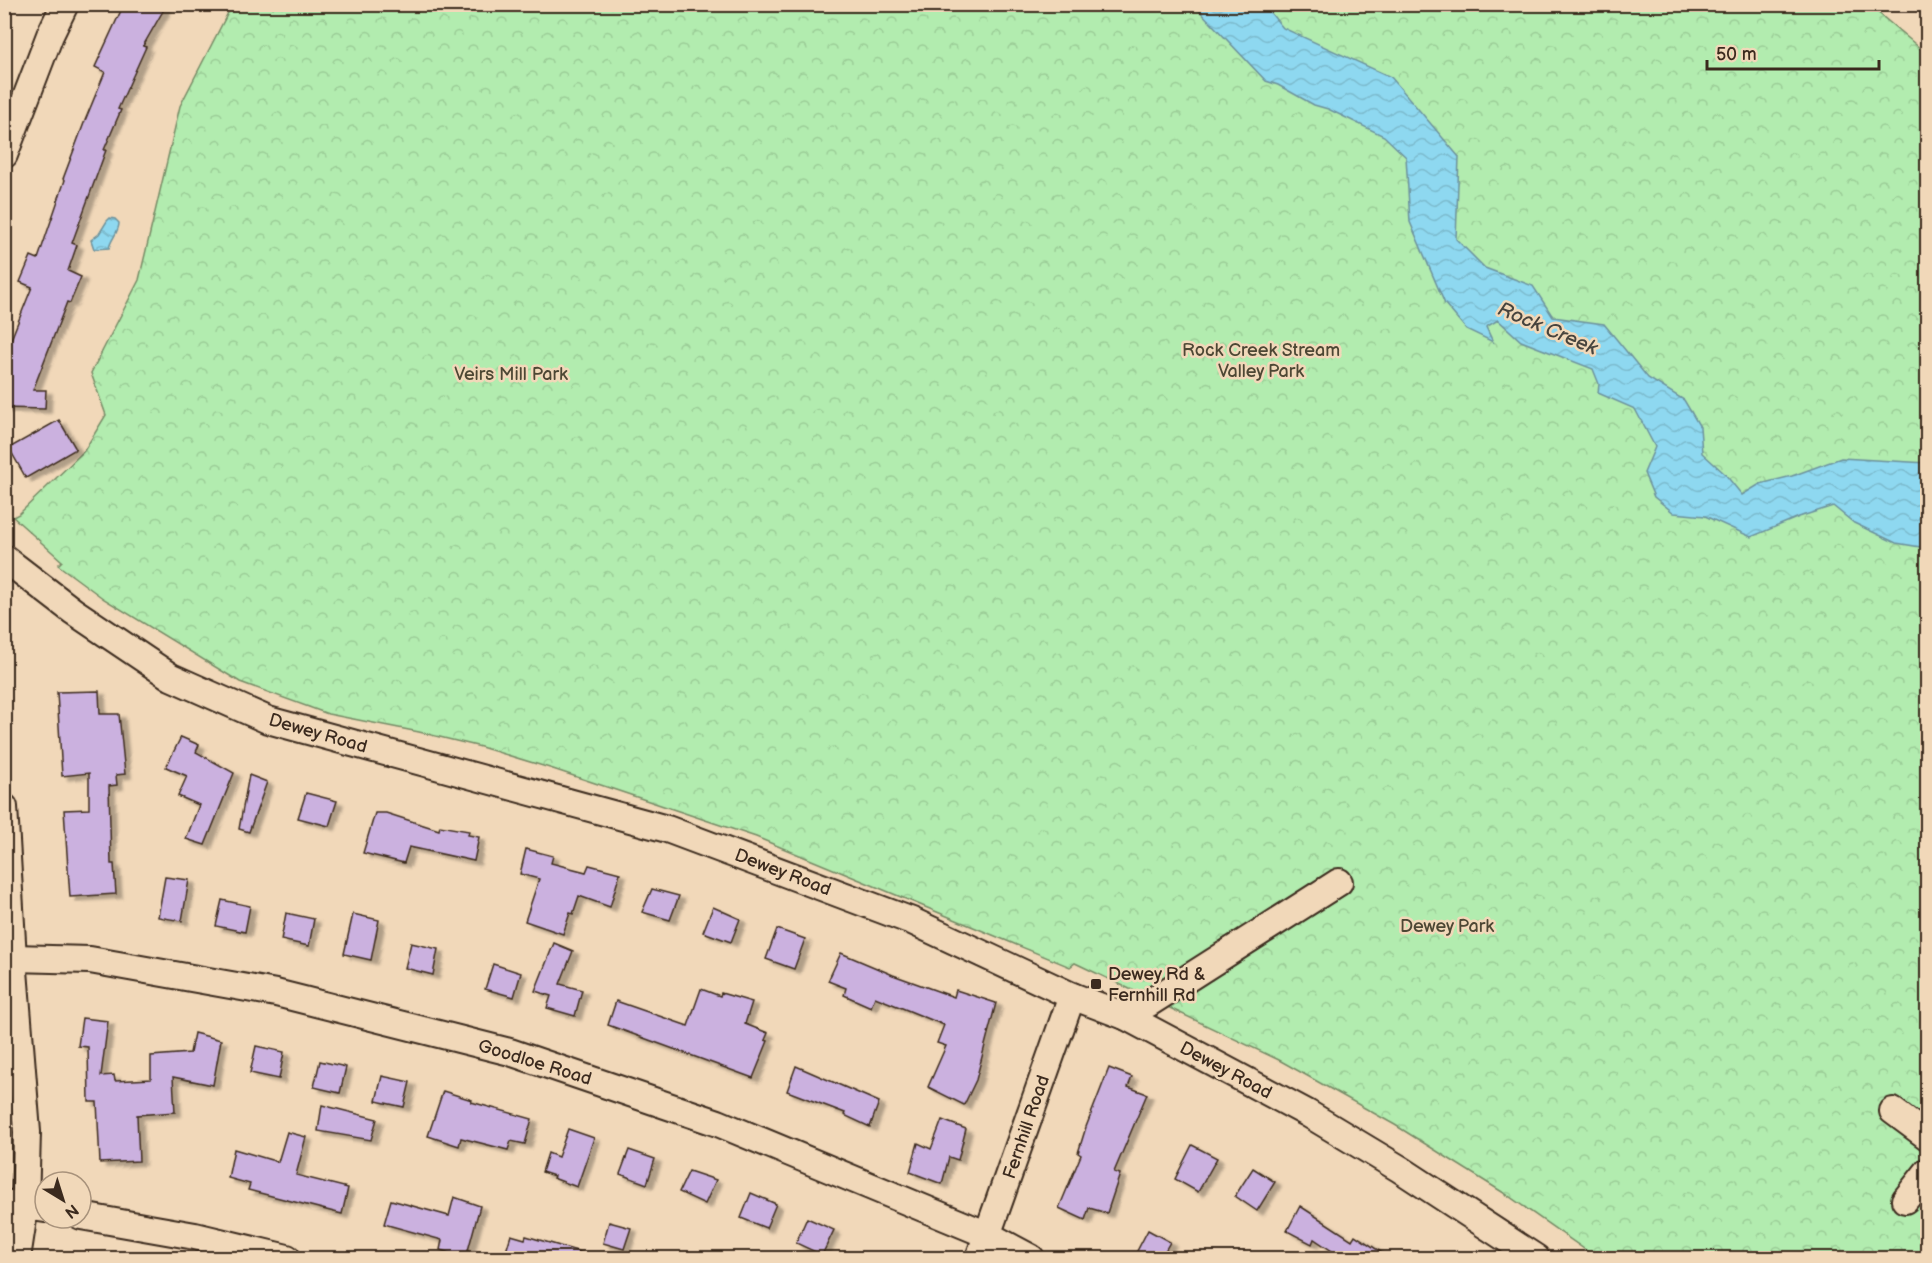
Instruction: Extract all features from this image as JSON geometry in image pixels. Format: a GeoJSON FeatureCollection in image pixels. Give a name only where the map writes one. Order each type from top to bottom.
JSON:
{"type":"FeatureCollection","features":[{"type":"Feature","properties":{"kind":"street"},"geometry":{"type":"LineString","coordinates":[[4,155],[50,35],[65,4]]}},
{"type":"Feature","properties":{"kind":"street","name":"Dewey Road"},"geometry":{"type":"LineString","coordinates":[[4,558],[73,611],[171,677],[268,720],[667,829],[912,921],[1072,996],[1125,1016],[1307,1113],[1400,1168],[1536,1258]]}},
{"type":"Feature","properties":{"kind":"street"},"geometry":{"type":"LineString","coordinates":[[4,807],[27,1131],[25,1206],[17,1258]]}},
{"type":"Feature","properties":{"kind":"street"},"geometry":{"type":"LineString","coordinates":[[1125,1016],[1339,882]]}},
{"type":"Feature","properties":{"kind":"street","name":"Goodloe Road"},"geometry":{"type":"LineString","coordinates":[[13,958],[90,960],[276,993],[510,1052],[718,1123],[983,1247],[1031,1258]]}},
{"type":"Feature","properties":{"kind":"street","name":"Fernhill Road"},"geometry":{"type":"LineString","coordinates":[[983,1247],[1072,996]]}},
{"type":"Feature","properties":{"kind":"street"},"geometry":{"type":"LineString","coordinates":[[1893,1111],[1928,1137]]}},
{"type":"Feature","properties":{"kind":"street"},"geometry":{"type":"LineString","coordinates":[[1905,1200],[1928,1171]]}},
{"type":"Feature","properties":{"kind":"street"},"geometry":{"type":"LineString","coordinates":[[93,1218],[195,1236],[287,1258]]}},
{"type":"Feature","properties":{"kind":"green space"},"geometry":{"type":"Polygon","coordinates":[[[232,5],[1869,5],[1928,55],[1927,1258],[1597,1258],[1507,1195],[1395,1125],[1279,1060],[1075,963],[1070,967],[756,837],[481,747],[328,714],[240,682],[104,599],[58,565],[62,561],[13,517],[19,514],[84,451],[106,415],[91,373],[139,280],[180,106],[232,5]]]}},
{"type":"Feature","properties":{"kind":"water","name":"Rock Creek"},"geometry":{"type":"Polygon","coordinates":[[[1194,5],[1264,5],[1283,28],[1391,77],[1459,157],[1456,239],[1485,268],[1533,286],[1553,317],[1604,324],[1648,378],[1684,400],[1700,427],[1702,453],[1725,474],[1742,495],[1760,484],[1792,476],[1841,458],[1927,463],[1927,548],[1896,543],[1854,523],[1833,506],[1751,537],[1705,516],[1674,513],[1654,497],[1644,473],[1655,447],[1635,409],[1598,393],[1599,384],[1593,369],[1521,341],[1498,320],[1486,327],[1493,342],[1466,329],[1445,304],[1410,222],[1406,157],[1384,136],[1266,81],[1194,5]]]}},
{"type":"Feature","properties":{"kind":"water"},"geometry":{"type":"Polygon","coordinates":[[[110,218],[119,223],[109,248],[94,249],[91,240],[99,234],[110,218]]]}},
{"type":"Feature","properties":{"kind":"building"},"geometry":{"type":"Polygon","coordinates":[[[124,4],[167,4],[143,46],[146,47],[118,109],[121,110],[104,150],[106,150],[72,243],[77,245],[68,271],[81,277],[70,303],[67,302],[33,390],[46,390],[45,409],[4,408],[4,357],[32,287],[20,282],[31,256],[38,259],[65,180],[63,179],[105,72],[95,67],[124,4]]]}},
{"type":"Feature","properties":{"kind":"building"},"geometry":{"type":"Polygon","coordinates":[[[59,420],[76,449],[26,478],[9,448],[59,420]]]}},
{"type":"Feature","properties":{"kind":"building"},"geometry":{"type":"Polygon","coordinates":[[[99,691],[100,714],[119,714],[125,774],[116,775],[117,785],[109,786],[111,864],[114,864],[116,894],[70,897],[64,810],[89,809],[89,773],[62,776],[57,692],[99,691]]]}},
{"type":"Feature","properties":{"kind":"building"},"geometry":{"type":"Polygon","coordinates":[[[181,737],[199,745],[196,752],[234,773],[205,845],[186,839],[199,805],[178,796],[187,776],[166,767],[181,737]]]}},
{"type":"Feature","properties":{"kind":"building"},"geometry":{"type":"Polygon","coordinates":[[[249,775],[267,782],[249,832],[239,829],[249,775]]]}},
{"type":"Feature","properties":{"kind":"building"},"geometry":{"type":"Polygon","coordinates":[[[306,793],[337,801],[329,826],[298,818],[306,793]]]}},
{"type":"Feature","properties":{"kind":"building"},"geometry":{"type":"Polygon","coordinates":[[[375,813],[386,813],[439,830],[440,826],[469,831],[468,835],[479,837],[474,861],[409,847],[404,863],[363,853],[375,813]]]}},
{"type":"Feature","properties":{"kind":"building"},"geometry":{"type":"Polygon","coordinates":[[[526,849],[553,856],[551,863],[586,872],[589,865],[620,873],[610,907],[579,896],[563,934],[525,921],[539,879],[520,874],[526,849]]]}},
{"type":"Feature","properties":{"kind":"building"},"geometry":{"type":"Polygon","coordinates":[[[165,877],[189,880],[182,921],[158,917],[165,877]]]}},
{"type":"Feature","properties":{"kind":"building"},"geometry":{"type":"Polygon","coordinates":[[[652,889],[679,896],[670,920],[642,912],[652,889]]]}},
{"type":"Feature","properties":{"kind":"building"},"geometry":{"type":"Polygon","coordinates":[[[222,900],[250,906],[245,932],[216,926],[222,900]]]}},
{"type":"Feature","properties":{"kind":"building"},"geometry":{"type":"Polygon","coordinates":[[[713,907],[740,919],[731,942],[703,932],[713,907]]]}},
{"type":"Feature","properties":{"kind":"building"},"geometry":{"type":"Polygon","coordinates":[[[286,913],[314,919],[309,946],[281,940],[286,913]]]}},
{"type":"Feature","properties":{"kind":"building"},"geometry":{"type":"Polygon","coordinates":[[[353,914],[379,920],[371,960],[344,954],[353,914]]]}},
{"type":"Feature","properties":{"kind":"building"},"geometry":{"type":"Polygon","coordinates":[[[777,929],[805,939],[794,969],[766,959],[777,929]]]}},
{"type":"Feature","properties":{"kind":"building"},"geometry":{"type":"Polygon","coordinates":[[[411,943],[438,949],[433,975],[405,968],[411,943]]]}},
{"type":"Feature","properties":{"kind":"building"},"geometry":{"type":"Polygon","coordinates":[[[554,943],[573,951],[560,984],[582,990],[575,1016],[547,1008],[551,996],[535,991],[554,943]]]}},
{"type":"Feature","properties":{"kind":"building"},"geometry":{"type":"Polygon","coordinates":[[[841,953],[954,997],[956,990],[996,1003],[976,1080],[964,1105],[928,1087],[946,1046],[937,1043],[944,1025],[875,997],[871,1007],[844,995],[846,988],[828,981],[841,953]]]}},
{"type":"Feature","properties":{"kind":"building"},"geometry":{"type":"Polygon","coordinates":[[[493,964],[521,973],[514,997],[485,989],[493,964]]]}},
{"type":"Feature","properties":{"kind":"building"},"geometry":{"type":"Polygon","coordinates":[[[701,989],[720,996],[721,993],[752,1002],[745,1024],[768,1033],[765,1040],[768,1041],[753,1078],[608,1025],[616,1001],[688,1026],[701,989]]]}},
{"type":"Feature","properties":{"kind":"building"},"geometry":{"type":"Polygon","coordinates":[[[82,1018],[108,1021],[101,1076],[114,1075],[115,1081],[151,1079],[151,1056],[190,1053],[194,1033],[221,1040],[213,1085],[173,1077],[175,1112],[137,1115],[139,1161],[100,1163],[97,1102],[89,1102],[88,1047],[78,1046],[82,1018]]]}},
{"type":"Feature","properties":{"kind":"building"},"geometry":{"type":"Polygon","coordinates":[[[256,1046],[284,1052],[279,1079],[250,1073],[256,1046]]]}},
{"type":"Feature","properties":{"kind":"building"},"geometry":{"type":"Polygon","coordinates":[[[320,1061],[346,1067],[340,1093],[314,1087],[320,1061]]]}},
{"type":"Feature","properties":{"kind":"building"},"geometry":{"type":"Polygon","coordinates":[[[796,1066],[879,1102],[870,1127],[844,1115],[845,1113],[787,1091],[796,1066]]]}},
{"type":"Feature","properties":{"kind":"building"},"geometry":{"type":"Polygon","coordinates":[[[1109,1068],[1132,1077],[1128,1087],[1147,1094],[1114,1172],[1120,1174],[1107,1213],[1089,1208],[1085,1220],[1059,1208],[1081,1155],[1078,1153],[1086,1127],[1109,1068]]]}},
{"type":"Feature","properties":{"kind":"building"},"geometry":{"type":"Polygon","coordinates":[[[382,1076],[410,1082],[404,1107],[376,1101],[382,1076]]]}},
{"type":"Feature","properties":{"kind":"building"},"geometry":{"type":"Polygon","coordinates":[[[443,1091],[472,1100],[471,1102],[532,1119],[525,1144],[511,1141],[508,1150],[461,1138],[459,1146],[428,1136],[443,1091]]]}},
{"type":"Feature","properties":{"kind":"building"},"geometry":{"type":"Polygon","coordinates":[[[322,1105],[377,1119],[371,1140],[318,1131],[322,1105]]]}},
{"type":"Feature","properties":{"kind":"building"},"geometry":{"type":"Polygon","coordinates":[[[942,1120],[966,1129],[958,1160],[949,1157],[942,1184],[910,1172],[918,1143],[931,1149],[942,1120]]]}},
{"type":"Feature","properties":{"kind":"building"},"geometry":{"type":"Polygon","coordinates":[[[568,1129],[594,1138],[577,1187],[542,1172],[548,1153],[558,1157],[568,1129]]]}},
{"type":"Feature","properties":{"kind":"building"},"geometry":{"type":"Polygon","coordinates":[[[287,1132],[306,1137],[296,1175],[348,1188],[342,1214],[248,1190],[250,1184],[228,1178],[234,1149],[278,1162],[287,1132]]]}},
{"type":"Feature","properties":{"kind":"building"},"geometry":{"type":"Polygon","coordinates":[[[1192,1145],[1217,1158],[1198,1192],[1175,1179],[1192,1145]]]}},
{"type":"Feature","properties":{"kind":"building"},"geometry":{"type":"Polygon","coordinates":[[[629,1150],[655,1159],[647,1184],[620,1174],[629,1150]]]}},
{"type":"Feature","properties":{"kind":"building"},"geometry":{"type":"Polygon","coordinates":[[[1253,1168],[1275,1182],[1257,1211],[1235,1196],[1253,1168]]]}},
{"type":"Feature","properties":{"kind":"building"},"geometry":{"type":"Polygon","coordinates":[[[689,1171],[716,1180],[705,1204],[679,1192],[689,1171]]]}},
{"type":"Feature","properties":{"kind":"building"},"geometry":{"type":"Polygon","coordinates":[[[751,1193],[776,1204],[766,1228],[741,1218],[751,1193]]]}},
{"type":"Feature","properties":{"kind":"building"},"geometry":{"type":"Polygon","coordinates":[[[454,1197],[480,1206],[466,1258],[440,1250],[442,1240],[384,1224],[391,1200],[449,1216],[454,1197]]]}},
{"type":"Feature","properties":{"kind":"building"},"geometry":{"type":"Polygon","coordinates":[[[1300,1206],[1352,1240],[1355,1235],[1390,1258],[1340,1258],[1314,1239],[1312,1244],[1287,1231],[1300,1206]]]}},
{"type":"Feature","properties":{"kind":"building"},"geometry":{"type":"Polygon","coordinates":[[[807,1218],[834,1230],[822,1255],[796,1243],[807,1218]]]}},
{"type":"Feature","properties":{"kind":"building"},"geometry":{"type":"Polygon","coordinates":[[[609,1222],[631,1228],[624,1249],[603,1243],[609,1222]]]}},
{"type":"Feature","properties":{"kind":"building"},"geometry":{"type":"Polygon","coordinates":[[[1148,1230],[1170,1242],[1161,1258],[1146,1258],[1136,1253],[1148,1230]]]}},
{"type":"Feature","properties":{"kind":"building"},"geometry":{"type":"Polygon","coordinates":[[[511,1235],[525,1239],[526,1236],[587,1254],[586,1258],[504,1258],[511,1235]]]}},
{"type":"Feature","properties":{"kind":"place","name":"Dewey Rd & Fernhill Rd"},"geometry":{"type":"Point","coordinates":[1096,984]}},
{"type":"Feature","properties":{"kind":"park label","name":"Rock Creek Stream Valley Park"},"geometry":{"type":"Point","coordinates":[1261,360]}},
{"type":"Feature","properties":{"kind":"park label","name":"Veirs Mill Park"},"geometry":{"type":"Point","coordinates":[511,374]}},
{"type":"Feature","properties":{"kind":"park label","name":"Dewey Park"},"geometry":{"type":"Point","coordinates":[1447,926]}}]}
